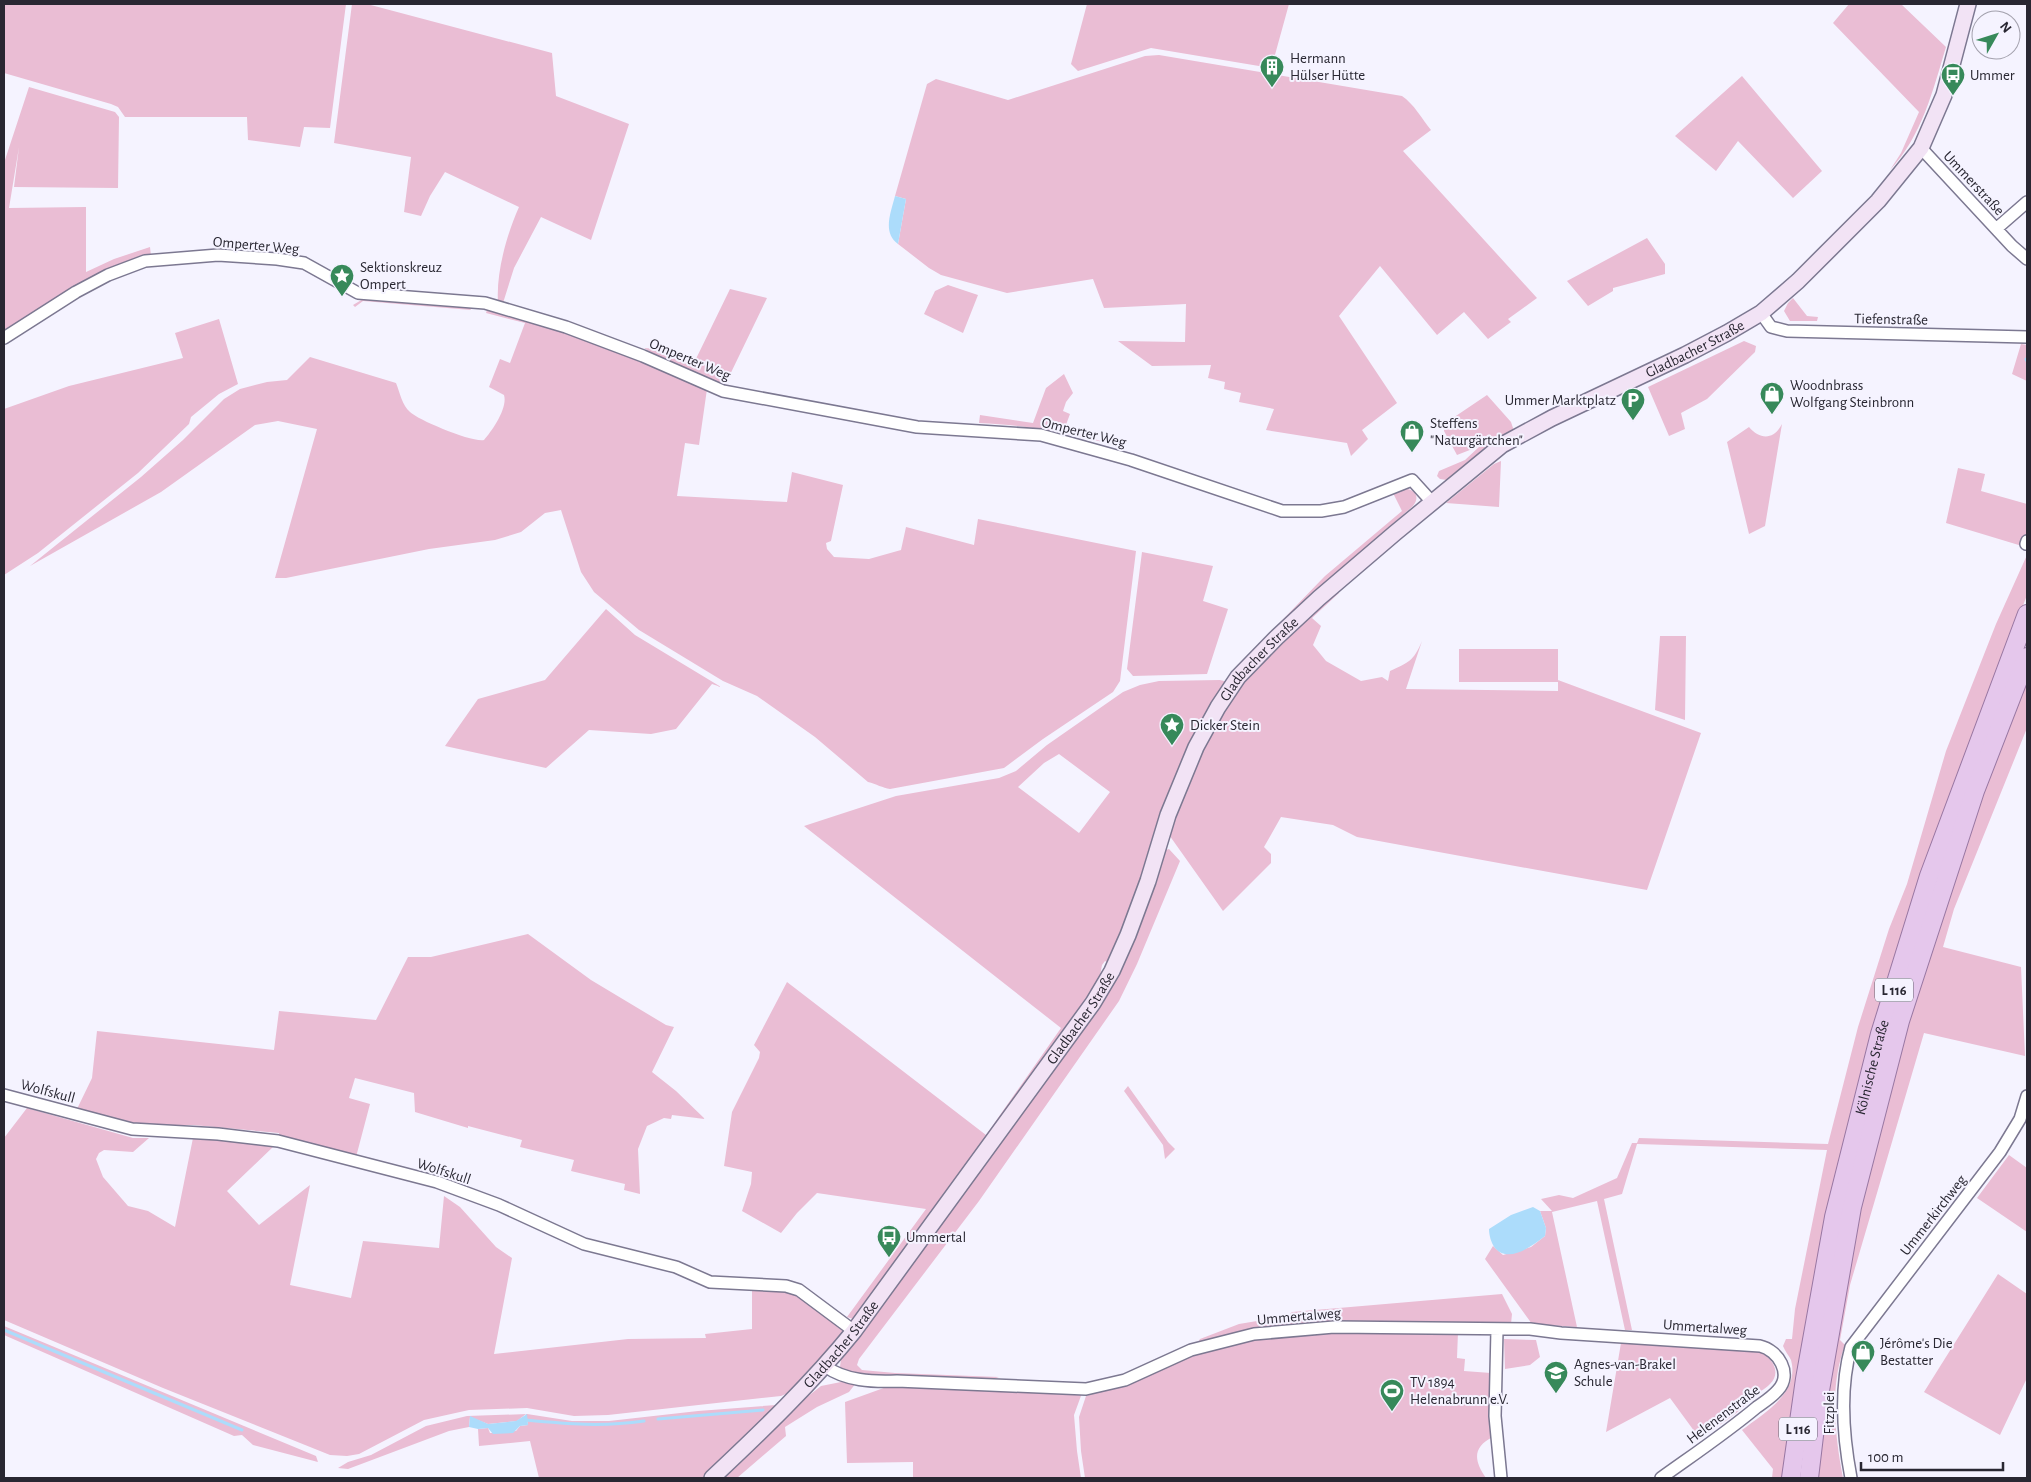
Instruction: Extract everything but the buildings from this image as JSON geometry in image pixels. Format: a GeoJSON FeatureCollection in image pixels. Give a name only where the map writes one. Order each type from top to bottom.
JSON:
{"type":"FeatureCollection","features":[{"type":"Feature","properties":{"kind":"main road","name":"Gladbacher Straße"},"geometry":{"type":"LineString","coordinates":[[712,1478],[781,1413],[825,1366],[854,1331],[1093,1002],[1112,970],[1128,935],[1148,881],[1168,816],[1196,747],[1218,706],[1238,677],[1319,598],[1502,445],[1552,418],[1685,355],[1761,313],[1798,281],[1878,201],[1906,170],[1921,148],[1944,95],[1968,4]]}},
{"type":"Feature","properties":{"kind":"main road","name":"Kölnische Straße"},"geometry":{"type":"LineString","coordinates":[[1791,1478],[1805,1379],[1834,1217],[1880,1034],[1929,876],[2027,614]]}},
{"type":"Feature","properties":{"kind":"main road","name":"Kölnische Straße"},"geometry":{"type":"LineString","coordinates":[[1809,1478],[1818,1402],[1852,1207],[1900,1021],[1976,792],[2027,656]]}},
{"type":"Feature","properties":{"kind":"street","name":"Ummerstraße"},"geometry":{"type":"LineString","coordinates":[[1921,148],[1996,230],[2027,260]]}},
{"type":"Feature","properties":{"kind":"street"},"geometry":{"type":"LineString","coordinates":[[1996,230],[2027,202]]}},
{"type":"Feature","properties":{"kind":"street","name":"Omperter Weg"},"geometry":{"type":"LineString","coordinates":[[4,338],[76,292],[108,275],[145,261],[218,255],[277,259],[304,263],[358,293],[485,303],[566,327],[644,356],[723,391],[917,427],[1041,435],[1131,460],[1282,511],[1321,511],[1344,507],[1412,480],[1432,502]]}},
{"type":"Feature","properties":{"kind":"street","name":"Tiefenstraße"},"geometry":{"type":"LineString","coordinates":[[1761,313],[1771,327],[1787,331],[2027,337]]}},
{"type":"Feature","properties":{"kind":"street","name":"Wolfskull"},"geometry":{"type":"LineString","coordinates":[[4,1095],[132,1129],[218,1134],[278,1141],[437,1182],[499,1205],[584,1244],[676,1267],[710,1282],[786,1286],[799,1290],[854,1331]]}},
{"type":"Feature","properties":{"kind":"street","name":"Ummerkirchweg"},"geometry":{"type":"LineString","coordinates":[[1851,1347],[2000,1152],[2020,1118],[2027,1096]]}},
{"type":"Feature","properties":{"kind":"street","name":"Ummertalweg"},"geometry":{"type":"LineString","coordinates":[[825,1366],[833,1372],[869,1382],[897,1381],[1086,1389],[1125,1380],[1192,1350],[1254,1334],[1334,1327],[1530,1329],[1561,1333],[1760,1346],[1772,1351],[1781,1362]]}},
{"type":"Feature","properties":{"kind":"street"},"geometry":{"type":"LineString","coordinates":[[1498,1330],[1496,1416],[1502,1478]]}},
{"type":"Feature","properties":{"kind":"street","name":"Fitzplei"},"geometry":{"type":"LineString","coordinates":[[1851,1347],[1845,1369],[1844,1392],[1845,1443],[1851,1478]]}},
{"type":"Feature","properties":{"kind":"street","name":"Helenenstraße"},"geometry":{"type":"LineString","coordinates":[[1661,1478],[1738,1424],[1778,1390],[1783,1378],[1781,1362]]}},
{"type":"Feature","properties":{"kind":"shaded area"},"geometry":{"type":"Polygon","coordinates":[[[4,4],[346,4],[330,128],[304,127],[300,147],[248,140],[247,117],[125,117],[118,107],[111,104],[4,73],[4,4]]]}},
{"type":"Feature","properties":{"kind":"shaded area"},"geometry":{"type":"Polygon","coordinates":[[[352,4],[367,4],[552,53],[556,96],[629,124],[591,240],[541,217],[514,268],[503,303],[498,302],[503,253],[519,207],[445,172],[430,196],[421,216],[404,212],[411,157],[334,143],[352,4]]]}},
{"type":"Feature","properties":{"kind":"shaded area"},"geometry":{"type":"Polygon","coordinates":[[[1087,4],[1289,4],[1273,62],[1265,67],[1151,48],[1078,71],[1071,64],[1087,4]]]}},
{"type":"Feature","properties":{"kind":"shaded area"},"geometry":{"type":"Polygon","coordinates":[[[1849,4],[1901,4],[1946,47],[1925,112],[1901,157],[1890,170],[1901,153],[1919,112],[1833,23],[1849,4]]]}},
{"type":"Feature","properties":{"kind":"shaded area"},"geometry":{"type":"Polygon","coordinates":[[[1159,55],[1402,96],[1414,107],[1431,130],[1403,151],[1537,298],[1508,319],[1511,322],[1488,339],[1464,312],[1437,335],[1380,266],[1339,316],[1397,403],[1362,430],[1368,439],[1351,456],[1347,443],[1266,430],[1274,409],[1239,402],[1241,393],[1224,389],[1225,382],[1208,378],[1211,365],[1152,366],[1118,341],[1185,342],[1186,304],[1104,308],[1093,279],[1007,293],[941,275],[898,244],[906,199],[895,196],[927,84],[936,79],[1008,100],[1145,56],[1159,55]]]}},
{"type":"Feature","properties":{"kind":"shaded area"},"geometry":{"type":"Polygon","coordinates":[[[1742,76],[1822,171],[1793,198],[1738,141],[1716,171],[1675,136],[1742,76]]]}},
{"type":"Feature","properties":{"kind":"shaded area"},"geometry":{"type":"Polygon","coordinates":[[[29,87],[115,112],[119,117],[118,188],[14,187],[19,147],[9,208],[86,207],[86,272],[114,259],[150,247],[151,256],[4,333],[4,163],[29,87]]]}},
{"type":"Feature","properties":{"kind":"shaded area"},"geometry":{"type":"Polygon","coordinates":[[[1647,238],[1665,264],[1665,274],[1613,288],[1613,291],[1588,306],[1567,281],[1647,238]]]}},
{"type":"Feature","properties":{"kind":"shaded area"},"geometry":{"type":"Polygon","coordinates":[[[948,285],[978,295],[963,333],[924,314],[935,291],[948,285]]]}},
{"type":"Feature","properties":{"kind":"shaded area"},"geometry":{"type":"Polygon","coordinates":[[[730,289],[767,298],[725,385],[669,363],[644,348],[658,349],[692,367],[730,289]]]}},
{"type":"Feature","properties":{"kind":"shaded area"},"geometry":{"type":"Polygon","coordinates":[[[1793,298],[1807,316],[1818,317],[1817,321],[1790,321],[1784,311],[1793,298]]]}},
{"type":"Feature","properties":{"kind":"shaded area"},"geometry":{"type":"Polygon","coordinates":[[[363,299],[470,307],[471,310],[363,301],[355,307],[353,305],[363,299]]]}},
{"type":"Feature","properties":{"kind":"shaded area"},"geometry":{"type":"Polygon","coordinates":[[[487,310],[602,342],[707,389],[699,445],[685,443],[677,496],[787,502],[792,472],[843,485],[831,541],[826,543],[827,549],[834,557],[869,559],[901,550],[906,527],[974,545],[978,519],[1136,551],[1120,681],[1113,692],[1004,768],[890,789],[885,788],[868,782],[815,737],[757,696],[723,681],[639,630],[594,592],[581,572],[561,510],[545,513],[521,532],[495,540],[429,549],[286,578],[275,578],[317,429],[278,421],[255,425],[161,492],[30,566],[141,477],[183,440],[224,399],[240,389],[267,382],[287,380],[310,357],[396,383],[405,406],[415,416],[458,435],[484,440],[502,413],[505,400],[504,395],[489,387],[500,359],[510,363],[525,323],[486,313],[487,310]]]}},
{"type":"Feature","properties":{"kind":"shaded area"},"geometry":{"type":"Polygon","coordinates":[[[219,319],[238,384],[219,394],[191,417],[189,424],[138,473],[38,553],[4,575],[4,409],[69,386],[183,358],[175,333],[219,319]]]}},
{"type":"Feature","properties":{"kind":"shaded area"},"geometry":{"type":"Polygon","coordinates":[[[1744,341],[1756,346],[1755,352],[1707,399],[1681,413],[1685,429],[1669,436],[1648,387],[1744,341]]]}},
{"type":"Feature","properties":{"kind":"shaded area"},"geometry":{"type":"Polygon","coordinates":[[[2021,344],[2027,345],[2027,381],[2012,374],[2021,344]]]}},
{"type":"Feature","properties":{"kind":"shaded area"},"geometry":{"type":"Polygon","coordinates":[[[1064,374],[1073,393],[1066,402],[1063,411],[1070,414],[1064,430],[1114,445],[1047,430],[979,423],[980,415],[1033,423],[1046,388],[1064,374]]]}},
{"type":"Feature","properties":{"kind":"shaded area"},"geometry":{"type":"Polygon","coordinates":[[[1487,395],[1511,422],[1514,431],[1492,444],[1447,480],[1440,479],[1437,476],[1439,471],[1465,460],[1480,446],[1457,455],[1444,431],[1444,424],[1487,395]]]}},
{"type":"Feature","properties":{"kind":"shaded area"},"geometry":{"type":"Polygon","coordinates":[[[1782,424],[1765,526],[1749,534],[1727,442],[1749,427],[1762,436],[1767,436],[1775,433],[1782,424]]]}},
{"type":"Feature","properties":{"kind":"shaded area"},"geometry":{"type":"Polygon","coordinates":[[[1501,461],[1499,507],[1446,503],[1494,464],[1501,461]]]}},
{"type":"Feature","properties":{"kind":"shaded area"},"geometry":{"type":"Polygon","coordinates":[[[1958,468],[1985,474],[1981,491],[2027,504],[2027,534],[2022,546],[1946,523],[1958,468]]]}},
{"type":"Feature","properties":{"kind":"shaded area"},"geometry":{"type":"Polygon","coordinates":[[[1408,489],[1416,496],[1413,506],[1329,580],[1242,667],[1235,669],[1325,576],[1402,511],[1393,493],[1408,489]]]}},
{"type":"Feature","properties":{"kind":"shaded area"},"geometry":{"type":"Polygon","coordinates":[[[1142,552],[1213,566],[1203,601],[1228,609],[1207,674],[1133,676],[1127,669],[1142,552]]]}},
{"type":"Feature","properties":{"kind":"shaded area"},"geometry":{"type":"Polygon","coordinates":[[[2027,555],[2027,595],[1925,867],[1785,1478],[1772,1478],[1773,1469],[1742,1430],[1778,1401],[1790,1382],[1792,1372],[1791,1360],[1783,1346],[1786,1339],[1792,1339],[1795,1309],[1827,1150],[1637,1144],[1622,1194],[1604,1199],[1632,1330],[1625,1330],[1597,1201],[1552,1212],[1577,1327],[1532,1324],[1485,1259],[1493,1246],[1503,1255],[1531,1247],[1545,1236],[1546,1228],[1540,1211],[1552,1211],[1541,1199],[1559,1195],[1573,1198],[1617,1178],[1632,1143],[1637,1143],[1639,1138],[1828,1144],[1858,1027],[1889,929],[1907,884],[1946,751],[1996,624],[2027,555]]]}},
{"type":"Feature","properties":{"kind":"shaded area"},"geometry":{"type":"Polygon","coordinates":[[[1336,589],[1339,593],[1312,618],[1321,626],[1313,645],[1326,661],[1361,681],[1382,677],[1388,681],[1390,671],[1410,661],[1422,641],[1406,689],[1558,691],[1558,680],[1701,733],[1647,890],[1357,837],[1333,825],[1281,817],[1264,847],[1271,854],[1271,863],[1223,911],[1167,832],[1191,767],[1227,703],[1250,672],[1336,589]]]}},
{"type":"Feature","properties":{"kind":"shaded area"},"geometry":{"type":"Polygon","coordinates":[[[606,609],[635,635],[721,687],[712,684],[676,729],[651,734],[589,730],[546,768],[445,746],[478,699],[545,680],[606,609]]]}},
{"type":"Feature","properties":{"kind":"shaded area"},"geometry":{"type":"Polygon","coordinates":[[[1660,636],[1686,636],[1685,720],[1655,710],[1660,636]]]}},
{"type":"Feature","properties":{"kind":"shaded area"},"geometry":{"type":"Polygon","coordinates":[[[1459,649],[1558,649],[1558,682],[1459,682],[1459,649]]]}},
{"type":"Feature","properties":{"kind":"shaded area"},"geometry":{"type":"Polygon","coordinates":[[[2027,676],[2027,728],[1954,909],[1943,947],[2021,967],[2025,1056],[1924,1033],[1850,1285],[1840,1340],[1845,1345],[1840,1361],[1835,1394],[1836,1428],[1843,1478],[1815,1478],[1833,1344],[1861,1205],[1893,1070],[1962,851],[2027,676]]]}},
{"type":"Feature","properties":{"kind":"shaded area"},"geometry":{"type":"Polygon","coordinates":[[[1220,680],[1228,682],[1109,963],[1105,961],[1102,965],[1099,981],[1075,1020],[985,1143],[981,1143],[975,1151],[977,1156],[853,1319],[847,1317],[926,1209],[817,1193],[781,1233],[742,1211],[751,1184],[752,1172],[724,1166],[732,1112],[759,1058],[760,1052],[754,1045],[787,982],[986,1135],[1061,1028],[804,826],[896,796],[999,778],[1016,771],[1047,745],[1123,692],[1140,685],[1159,681],[1220,680]],[[1059,754],[1044,763],[1018,787],[1079,833],[1110,792],[1059,754]]]}},
{"type":"Feature","properties":{"kind":"shaded area"},"geometry":{"type":"Polygon","coordinates":[[[1169,849],[1180,861],[1137,964],[1119,1001],[979,1201],[859,1359],[857,1365],[862,1370],[895,1373],[999,1377],[990,1380],[856,1375],[848,1373],[840,1367],[841,1359],[1076,1035],[1162,851],[1169,849]]]}},
{"type":"Feature","properties":{"kind":"shaded area"},"geometry":{"type":"Polygon","coordinates":[[[528,934],[591,980],[666,1025],[674,1027],[652,1072],[676,1091],[705,1119],[672,1115],[671,1119],[664,1118],[647,1126],[638,1149],[640,1194],[624,1190],[625,1184],[571,1171],[574,1160],[520,1147],[522,1140],[468,1126],[468,1128],[415,1112],[414,1093],[355,1078],[349,1098],[370,1104],[356,1157],[279,1138],[279,1133],[193,1125],[136,1125],[77,1109],[92,1078],[97,1031],[274,1050],[279,1011],[376,1020],[408,957],[431,957],[528,934]]]}},
{"type":"Feature","properties":{"kind":"shaded area"},"geometry":{"type":"Polygon","coordinates":[[[1128,1086],[1175,1149],[1165,1159],[1163,1145],[1124,1091],[1128,1086]]]}},
{"type":"Feature","properties":{"kind":"shaded area"},"geometry":{"type":"Polygon","coordinates":[[[27,1108],[133,1138],[149,1138],[133,1152],[104,1150],[99,1153],[96,1159],[103,1177],[128,1206],[148,1211],[175,1227],[193,1138],[274,1146],[227,1191],[259,1225],[310,1185],[290,1285],[351,1298],[363,1241],[439,1248],[444,1196],[460,1207],[496,1247],[512,1258],[494,1354],[628,1339],[706,1338],[705,1334],[752,1329],[752,1288],[793,1291],[842,1326],[844,1333],[793,1391],[781,1396],[608,1415],[574,1416],[527,1408],[469,1410],[424,1420],[359,1454],[347,1456],[330,1455],[163,1388],[4,1320],[4,1138],[27,1108]]]}},
{"type":"Feature","properties":{"kind":"shaded area"},"geometry":{"type":"Polygon","coordinates":[[[2009,1155],[2027,1168],[2027,1232],[1977,1198],[2009,1155]]]}},
{"type":"Feature","properties":{"kind":"shaded area"},"geometry":{"type":"Polygon","coordinates":[[[1998,1274],[2027,1294],[2027,1378],[2000,1435],[1924,1392],[1998,1274]]]}},
{"type":"Feature","properties":{"kind":"shaded area"},"geometry":{"type":"Polygon","coordinates":[[[1502,1294],[1512,1314],[1511,1324],[1325,1323],[1197,1344],[1200,1339],[1239,1324],[1288,1316],[1292,1312],[1502,1294]]]}},
{"type":"Feature","properties":{"kind":"shaded area"},"geometry":{"type":"Polygon","coordinates":[[[4,1326],[316,1456],[318,1462],[253,1445],[242,1435],[234,1436],[4,1335],[4,1326]]]}},
{"type":"Feature","properties":{"kind":"shaded area","name":"TV 1894 Helenabrunn e.V."},"geometry":{"type":"Polygon","coordinates":[[[1378,1329],[1458,1332],[1457,1358],[1465,1359],[1464,1371],[1491,1373],[1493,1437],[1481,1445],[1477,1455],[1479,1466],[1486,1478],[1085,1478],[1079,1417],[1086,1396],[1214,1348],[1254,1339],[1378,1329]]]}},
{"type":"Feature","properties":{"kind":"shaded area"},"geometry":{"type":"Polygon","coordinates":[[[1504,1339],[1536,1340],[1540,1357],[1530,1365],[1505,1369],[1504,1339]]]}},
{"type":"Feature","properties":{"kind":"shaded area"},"geometry":{"type":"Polygon","coordinates":[[[1621,1343],[1754,1350],[1769,1358],[1775,1368],[1774,1379],[1768,1386],[1750,1397],[1738,1412],[1700,1439],[1670,1398],[1606,1432],[1621,1343]]]}},
{"type":"Feature","properties":{"kind":"shaded area"},"geometry":{"type":"Polygon","coordinates":[[[841,1382],[856,1383],[849,1392],[817,1407],[785,1427],[786,1436],[737,1478],[722,1478],[797,1405],[821,1386],[841,1382]]]}},
{"type":"Feature","properties":{"kind":"shaded area"},"geometry":{"type":"Polygon","coordinates":[[[892,1385],[1082,1393],[1074,1415],[1081,1478],[913,1478],[913,1462],[847,1463],[845,1402],[892,1385]]]}},
{"type":"Feature","properties":{"kind":"shaded area"},"geometry":{"type":"Polygon","coordinates":[[[776,1405],[770,1416],[702,1478],[539,1478],[530,1441],[479,1446],[478,1429],[488,1428],[490,1433],[516,1431],[520,1426],[528,1425],[526,1414],[572,1421],[609,1421],[776,1405]]]}},
{"type":"Feature","properties":{"kind":"shaded area"},"geometry":{"type":"Polygon","coordinates":[[[526,1414],[517,1421],[488,1424],[470,1417],[469,1427],[449,1431],[348,1469],[338,1468],[348,1462],[371,1455],[426,1426],[467,1416],[526,1414]]]}},
{"type":"Feature","properties":{"kind":"water"},"geometry":{"type":"Polygon","coordinates":[[[895,196],[906,199],[898,244],[890,234],[889,228],[895,196]]]}},
{"type":"Feature","properties":{"kind":"water"},"geometry":{"type":"Polygon","coordinates":[[[1533,1207],[1540,1211],[1546,1228],[1545,1236],[1514,1254],[1507,1254],[1495,1248],[1490,1239],[1489,1229],[1511,1215],[1533,1207]]]}},
{"type":"Feature","properties":{"kind":"water"},"geometry":{"type":"Polygon","coordinates":[[[527,1414],[528,1425],[520,1426],[513,1433],[493,1434],[488,1428],[478,1429],[469,1427],[470,1416],[488,1424],[516,1421],[527,1414]]]}},
{"type":"Feature","properties":{"kind":"waterway"},"geometry":{"type":"LineString","coordinates":[[4,1330],[242,1430]]}},
{"type":"Feature","properties":{"kind":"waterway"},"geometry":{"type":"LineString","coordinates":[[658,1419],[763,1410]]}},
{"type":"Feature","properties":{"kind":"waterway"},"geometry":{"type":"LineString","coordinates":[[526,1420],[571,1424],[644,1421]]}},
{"type":"Feature","properties":{"kind":"place","name":"Hermann Hülser Hütte"},"geometry":{"type":"Point","coordinates":[1272,88]}},
{"type":"Feature","properties":{"kind":"place","name":"Ummer"},"geometry":{"type":"Point","coordinates":[1953,96]}},
{"type":"Feature","properties":{"kind":"place","name":"Sektionskreuz Ompert"},"geometry":{"type":"Point","coordinates":[342,297]}},
{"type":"Feature","properties":{"kind":"place","name":"Woodnbrass Wolfgang Steinbronn"},"geometry":{"type":"Point","coordinates":[1772,415]}},
{"type":"Feature","properties":{"kind":"place","name":"Ummer Marktplatz"},"geometry":{"type":"Point","coordinates":[1633,421]}},
{"type":"Feature","properties":{"kind":"place","name":"Steffens \"Naturgärtchen\""},"geometry":{"type":"Point","coordinates":[1412,453]}},
{"type":"Feature","properties":{"kind":"place","name":"Dicker Stein"},"geometry":{"type":"Point","coordinates":[1172,746]}},
{"type":"Feature","properties":{"kind":"place","name":"Ummertal"},"geometry":{"type":"Point","coordinates":[889,1258]}},
{"type":"Feature","properties":{"kind":"place","name":"Jérôme's Die Bestatter"},"geometry":{"type":"Point","coordinates":[1863,1373]}},
{"type":"Feature","properties":{"kind":"place","name":"Agnes-van-Brakel Schule"},"geometry":{"type":"Point","coordinates":[1556,1394]}},
{"type":"Feature","properties":{"kind":"place","name":"TV 1894 Helenabrunn e.V."},"geometry":{"type":"Point","coordinates":[1392,1412]}}]}
